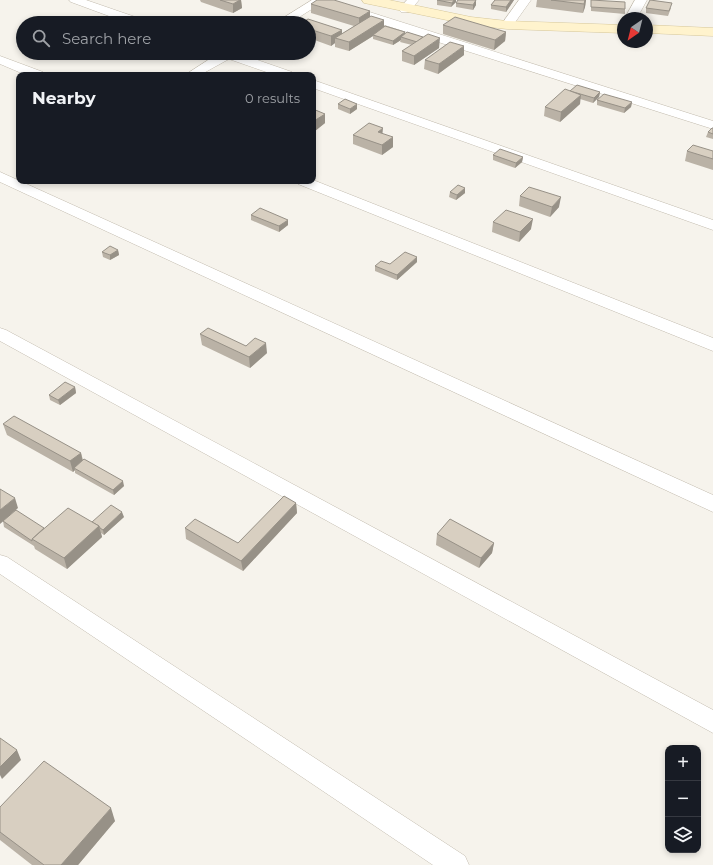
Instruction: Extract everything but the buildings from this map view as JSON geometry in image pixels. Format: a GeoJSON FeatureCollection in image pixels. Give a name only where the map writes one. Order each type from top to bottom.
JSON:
{"type":"FeatureCollection","features":[{"type":"Feature","properties":{"kind":"main road"},"geometry":{"type":"LineString","coordinates":[[369,0],[409,4],[506,25],[617,29]]}},
{"type":"Feature","properties":{"kind":"main road"},"geometry":{"type":"LineString","coordinates":[[653,29],[713,32]]}},
{"type":"Feature","properties":{"kind":"street"},"geometry":{"type":"LineString","coordinates":[[74,0],[120,16]]}},
{"type":"Feature","properties":{"kind":"street"},"geometry":{"type":"LineString","coordinates":[[293,16],[320,0],[335,5]]}},
{"type":"Feature","properties":{"kind":"street"},"geometry":{"type":"LineString","coordinates":[[506,25],[525,0]]}},
{"type":"Feature","properties":{"kind":"street"},"geometry":{"type":"LineString","coordinates":[[634,12],[641,0]]}},
{"type":"Feature","properties":{"kind":"street"},"geometry":{"type":"LineString","coordinates":[[350,10],[713,125]]}},
{"type":"Feature","properties":{"kind":"street"},"geometry":{"type":"LineString","coordinates":[[0,60],[30,72]]}},
{"type":"Feature","properties":{"kind":"street"},"geometry":{"type":"LineString","coordinates":[[196,72],[216,60]]}},
{"type":"Feature","properties":{"kind":"street"},"geometry":{"type":"LineString","coordinates":[[246,60],[279,72]]}},
{"type":"Feature","properties":{"kind":"street"},"geometry":{"type":"LineString","coordinates":[[316,85],[713,225]]}},
{"type":"Feature","properties":{"kind":"street"},"geometry":{"type":"LineString","coordinates":[[18,184],[713,504]]}},
{"type":"Feature","properties":{"kind":"street"},"geometry":{"type":"LineString","coordinates":[[310,184],[713,345]]}},
{"type":"Feature","properties":{"kind":"street"},"geometry":{"type":"LineString","coordinates":[[0,334],[713,722]]}},
{"type":"Feature","properties":{"kind":"street"},"geometry":{"type":"LineString","coordinates":[[0,563],[456,865]]}}]}
